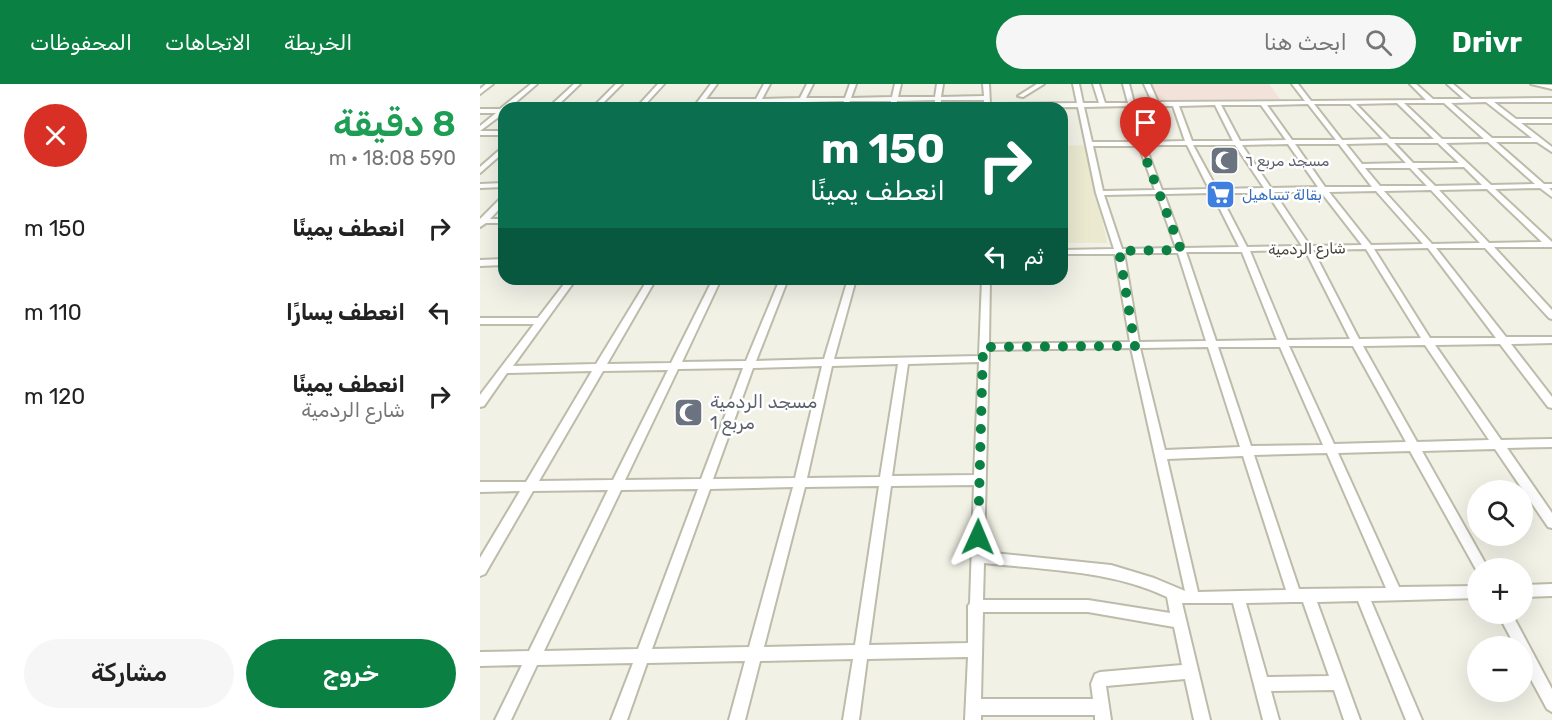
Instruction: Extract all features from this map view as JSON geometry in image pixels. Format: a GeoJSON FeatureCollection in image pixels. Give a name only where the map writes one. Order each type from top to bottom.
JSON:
{"type":"FeatureCollection","features":[{"type":"Feature","properties":{"kind":"street"},"geometry":{"type":"LineString","coordinates":[[480,92],[490,84]]}},
{"type":"Feature","properties":{"kind":"street"},"geometry":{"type":"LineString","coordinates":[[513,102],[534,84]]}},
{"type":"Feature","properties":{"kind":"street"},"geometry":{"type":"LineString","coordinates":[[558,102],[577,84]]}},
{"type":"Feature","properties":{"kind":"street"},"geometry":{"type":"LineString","coordinates":[[601,102],[619,84]]}},
{"type":"Feature","properties":{"kind":"street"},"geometry":{"type":"LineString","coordinates":[[644,102],[661,84]]}},
{"type":"Feature","properties":{"kind":"street"},"geometry":{"type":"LineString","coordinates":[[702,101],[714,84]]}},
{"type":"Feature","properties":{"kind":"street"},"geometry":{"type":"LineString","coordinates":[[757,101],[767,84]]}},
{"type":"Feature","properties":{"kind":"street"},"geometry":{"type":"LineString","coordinates":[[802,100],[810,84]]}},
{"type":"Feature","properties":{"kind":"street"},"geometry":{"type":"LineString","coordinates":[[846,102],[853,84]]}},
{"type":"Feature","properties":{"kind":"street"},"geometry":{"type":"LineString","coordinates":[[894,102],[898,84]]}},
{"type":"Feature","properties":{"kind":"street"},"geometry":{"type":"LineString","coordinates":[[938,102],[940,84]]}},
{"type":"Feature","properties":{"kind":"street"},"geometry":{"type":"LineString","coordinates":[[986,84],[986,102]]}},
{"type":"Feature","properties":{"kind":"street"},"geometry":{"type":"LineString","coordinates":[[1021,84],[1022,102]]}},
{"type":"Feature","properties":{"kind":"street"},"geometry":{"type":"LineString","coordinates":[[1021,96],[1041,84]]}},
{"type":"Feature","properties":{"kind":"street"},"geometry":{"type":"LineString","coordinates":[[1076,84],[1100,193],[1119,251],[1135,346],[1192,598]]}},
{"type":"Feature","properties":{"kind":"street"},"geometry":{"type":"LineString","coordinates":[[1096,84],[1103,105]]}},
{"type":"Feature","properties":{"kind":"street"},"geometry":{"type":"LineString","coordinates":[[1126,84],[1141,143],[1181,250],[1246,451],[1301,597],[1339,682],[1352,720]]}},
{"type":"Feature","properties":{"kind":"street"},"geometry":{"type":"LineString","coordinates":[[1147,84],[1156,104]]}},
{"type":"Feature","properties":{"kind":"street"},"geometry":{"type":"LineString","coordinates":[[1295,84],[1377,188],[1430,246],[1552,404]]}},
{"type":"Feature","properties":{"kind":"street"},"geometry":{"type":"LineString","coordinates":[[1413,84],[1431,101]]}},
{"type":"Feature","properties":{"kind":"street"},"geometry":{"type":"LineString","coordinates":[[1450,84],[1470,101]]}},
{"type":"Feature","properties":{"kind":"street"},"geometry":{"type":"LineString","coordinates":[[1534,84],[1552,87]]}},
{"type":"Feature","properties":{"kind":"street"},"geometry":{"type":"LineString","coordinates":[[702,101],[986,98]]}},
{"type":"Feature","properties":{"kind":"street"},"geometry":{"type":"LineString","coordinates":[[1488,100],[1552,150]]}},
{"type":"Feature","properties":{"kind":"street"},"geometry":{"type":"LineString","coordinates":[[1068,105],[1552,100]]}},
{"type":"Feature","properties":{"kind":"street"},"geometry":{"type":"LineString","coordinates":[[1398,101],[1551,245]]}},
{"type":"Feature","properties":{"kind":"street"},"geometry":{"type":"LineString","coordinates":[[1444,101],[1552,195]]}},
{"type":"Feature","properties":{"kind":"street"},"geometry":{"type":"LineString","coordinates":[[1351,102],[1488,245],[1552,316]]}},
{"type":"Feature","properties":{"kind":"street"},"geometry":{"type":"LineString","coordinates":[[1216,103],[1237,142],[1308,249],[1412,446],[1475,558]]}},
{"type":"Feature","properties":{"kind":"street"},"geometry":{"type":"LineString","coordinates":[[1263,103],[1323,189],[1369,248],[1428,342],[1552,523]]}},
{"type":"Feature","properties":{"kind":"street"},"geometry":{"type":"LineString","coordinates":[[1175,104],[1189,143],[1245,250],[1284,345],[1396,595]]}},
{"type":"Feature","properties":{"kind":"street"},"geometry":{"type":"LineString","coordinates":[[480,111],[498,110]]}},
{"type":"Feature","properties":{"kind":"street"},"geometry":{"type":"LineString","coordinates":[[480,131],[498,115]]}},
{"type":"Feature","properties":{"kind":"street"},"geometry":{"type":"LineString","coordinates":[[1516,121],[1552,121]]}},
{"type":"Feature","properties":{"kind":"street"},"geometry":{"type":"LineString","coordinates":[[480,131],[498,132]]}},
{"type":"Feature","properties":{"kind":"street"},"geometry":{"type":"LineString","coordinates":[[1089,144],[1539,140]]}},
{"type":"Feature","properties":{"kind":"street"},"geometry":{"type":"LineString","coordinates":[[480,171],[498,154]]}},
{"type":"Feature","properties":{"kind":"street"},"geometry":{"type":"LineString","coordinates":[[1360,166],[1465,165]]}},
{"type":"Feature","properties":{"kind":"street"},"geometry":{"type":"LineString","coordinates":[[480,186],[498,185]]}},
{"type":"Feature","properties":{"kind":"street"},"geometry":{"type":"LineString","coordinates":[[1100,193],[1552,186]]}},
{"type":"Feature","properties":{"kind":"street"},"geometry":{"type":"LineString","coordinates":[[482,223],[498,206]]}},
{"type":"Feature","properties":{"kind":"street"},"geometry":{"type":"LineString","coordinates":[[482,223],[498,222]]}},
{"type":"Feature","properties":{"kind":"street","name":"شارع الردمية"},"geometry":{"type":"LineString","coordinates":[[1068,252],[1551,245]]}},
{"type":"Feature","properties":{"kind":"street"},"geometry":{"type":"LineString","coordinates":[[480,262],[498,262]]}},
{"type":"Feature","properties":{"kind":"street"},"geometry":{"type":"LineString","coordinates":[[480,402],[568,285]]}},
{"type":"Feature","properties":{"kind":"street"},"geometry":{"type":"LineString","coordinates":[[480,570],[648,285]]}},
{"type":"Feature","properties":{"kind":"street"},"geometry":{"type":"LineString","coordinates":[[503,720],[714,285]]}},
{"type":"Feature","properties":{"kind":"street"},"geometry":{"type":"LineString","coordinates":[[619,720],[749,364],[782,285]]}},
{"type":"Feature","properties":{"kind":"street"},"geometry":{"type":"LineString","coordinates":[[737,720],[800,482],[828,362],[850,285]]}},
{"type":"Feature","properties":{"kind":"street"},"geometry":{"type":"LineString","coordinates":[[986,285],[973,714],[1102,714],[1098,684],[1100,679],[1191,671]]}},
{"type":"Feature","properties":{"kind":"street"},"geometry":{"type":"LineString","coordinates":[[480,321],[541,321]]}},
{"type":"Feature","properties":{"kind":"street"},"geometry":{"type":"LineString","coordinates":[[505,370],[903,361],[982,353],[1135,346],[1552,340]]}},
{"type":"Feature","properties":{"kind":"street"},"geometry":{"type":"LineString","coordinates":[[852,720],[903,361]]}},
{"type":"Feature","properties":{"kind":"street"},"geometry":{"type":"LineString","coordinates":[[1159,455],[1552,443]]}},
{"type":"Feature","properties":{"kind":"street"},"geometry":{"type":"LineString","coordinates":[[480,487],[980,480]]}},
{"type":"Feature","properties":{"kind":"street"},"geometry":{"type":"LineString","coordinates":[[978,557],[1111,571],[1154,584],[1173,594],[1192,598],[1467,592]]}},
{"type":"Feature","properties":{"kind":"street"},"geometry":{"type":"LineString","coordinates":[[1533,591],[1552,590]]}},
{"type":"Feature","properties":{"kind":"street"},"geometry":{"type":"LineString","coordinates":[[1173,594],[1202,720]]}},
{"type":"Feature","properties":{"kind":"street"},"geometry":{"type":"LineString","coordinates":[[1362,595],[1414,720]]}},
{"type":"Feature","properties":{"kind":"street"},"geometry":{"type":"LineString","coordinates":[[1238,598],[1271,720]]}},
{"type":"Feature","properties":{"kind":"street"},"geometry":{"type":"LineString","coordinates":[[975,606],[1088,606],[1180,621]]}},
{"type":"Feature","properties":{"kind":"street"},"geometry":{"type":"LineString","coordinates":[[480,658],[974,650]]}},
{"type":"Feature","properties":{"kind":"street"},"geometry":{"type":"LineString","coordinates":[[1533,668],[1552,704]]}},
{"type":"Feature","properties":{"kind":"street"},"geometry":{"type":"LineString","coordinates":[[1261,684],[1339,682]]}},
{"type":"Feature","properties":{"kind":"shaded area"},"geometry":{"type":"Polygon","coordinates":[[[1151,84],[1269,84],[1280,99],[1159,100],[1151,84]]]}},
{"type":"Feature","properties":{"kind":"shaded area"},"geometry":{"type":"Polygon","coordinates":[[[1087,145],[1107,243],[1068,243],[1068,146],[1087,145]]]}},
{"type":"Feature","properties":{"kind":"place","name":"مسجد مربع ٦"},"geometry":{"type":"Point","coordinates":[1224,161]}},
{"type":"Feature","properties":{"kind":"place","name":"بقالة تساهيل"},"geometry":{"type":"Point","coordinates":[1221,195]}},
{"type":"Feature","properties":{"kind":"place","name":"مسجد الردمية مربع 1"},"geometry":{"type":"Point","coordinates":[689,412]}},
{"type":"Feature","properties":{"kind":"route"},"geometry":{"type":"LineString","coordinates":[[978,537],[983,347],[1135,346],[1119,251],[1181,250],[1146,159]]}}]}
